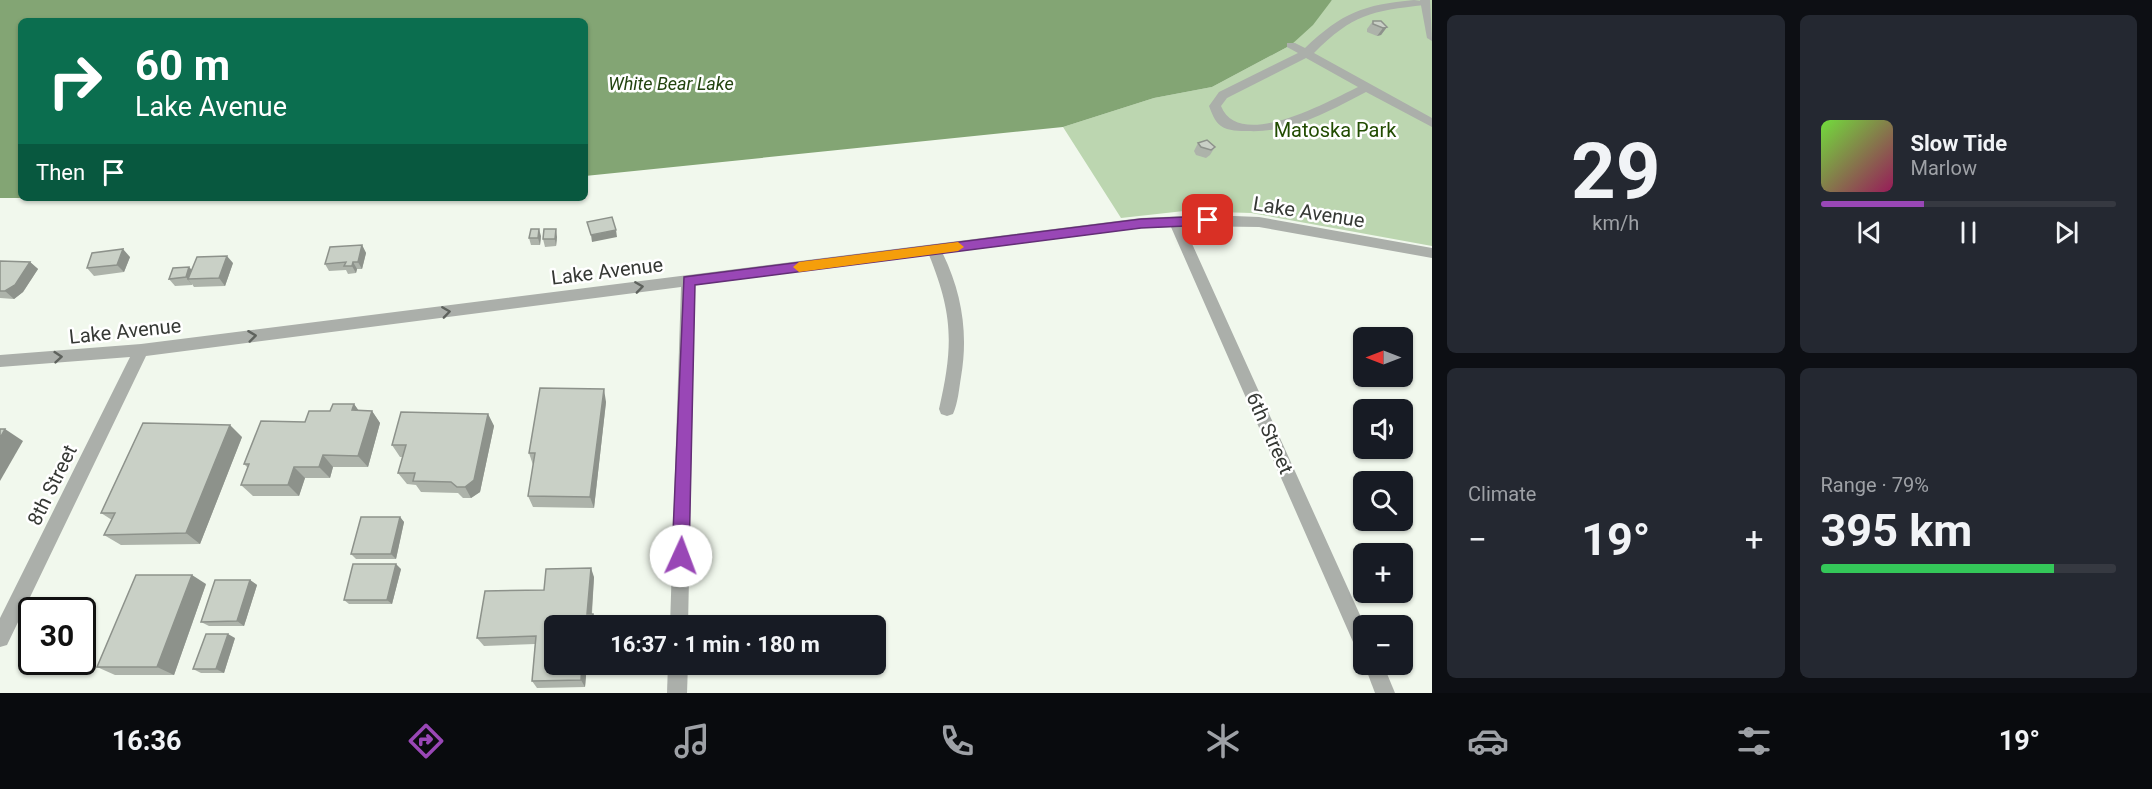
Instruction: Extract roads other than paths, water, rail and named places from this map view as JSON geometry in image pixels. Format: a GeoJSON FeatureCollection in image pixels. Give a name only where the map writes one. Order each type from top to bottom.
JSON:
{"type":"FeatureCollection","features":[{"type":"Feature","properties":{"kind":"street"},"geometry":{"type":"LineString","coordinates":[[1366,87],[1287,124],[1247,128],[1230,126],[1221,120],[1215,106],[1223,95],[1307,53],[1332,29],[1353,16],[1378,8],[1425,1],[1432,38]]}},
{"type":"Feature","properties":{"kind":"street"},"geometry":{"type":"LineString","coordinates":[[1291,45],[1432,123]]}},
{"type":"Feature","properties":{"kind":"street","name":"6th Street"},"geometry":{"type":"LineString","coordinates":[[1176,222],[1353,619]]}},
{"type":"Feature","properties":{"kind":"street","name":"Lake Avenue"},"geometry":{"type":"LineString","coordinates":[[0,362],[141,350],[1141,224],[1259,222],[1432,253]]}},
{"type":"Feature","properties":{"kind":"street"},"geometry":{"type":"LineString","coordinates":[[934,250],[950,287],[960,332],[957,365],[947,409]]}},
{"type":"Feature","properties":{"kind":"street"},"geometry":{"type":"LineString","coordinates":[[679,615],[688,280]]}},
{"type":"Feature","properties":{"kind":"street","name":"8th Street"},"geometry":{"type":"LineString","coordinates":[[0,638],[141,350]]}},
{"type":"Feature","properties":{"kind":"street"},"geometry":{"type":"LineString","coordinates":[[677,693],[678,675]]}},
{"type":"Feature","properties":{"kind":"street"},"geometry":{"type":"LineString","coordinates":[[1378,675],[1385,693]]}},
{"type":"Feature","properties":{"kind":"water","name":"White Bear Lake"},"geometry":{"type":"Polygon","coordinates":[[[0,0],[1332,0],[1313,25],[1291,45],[1212,87],[1154,98],[1063,127],[588,176],[588,18],[18,18],[18,198],[0,198],[0,0]]]}},
{"type":"Feature","properties":{"kind":"park label","name":"Matoska Park"},"geometry":{"type":"Point","coordinates":[1335,130]}}]}
